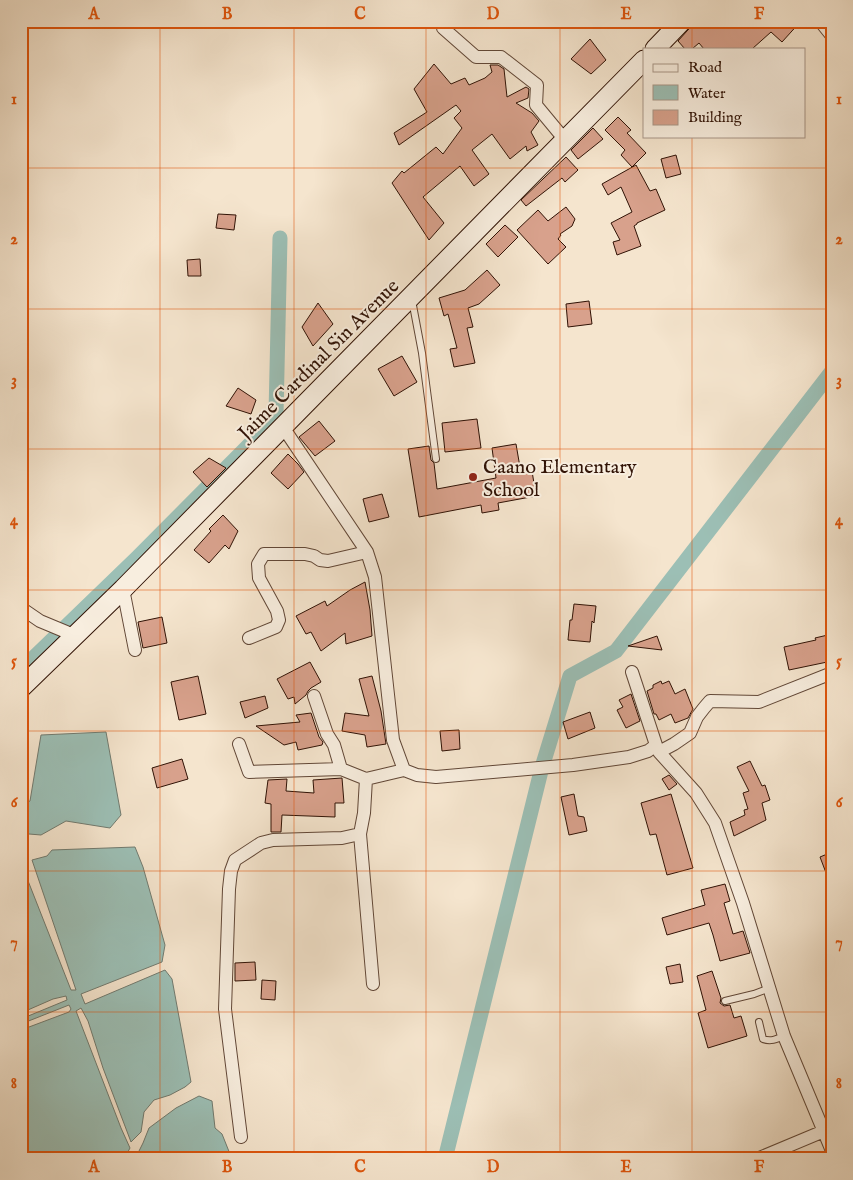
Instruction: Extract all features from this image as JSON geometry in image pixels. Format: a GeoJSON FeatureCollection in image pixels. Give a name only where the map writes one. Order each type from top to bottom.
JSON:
{"type":"FeatureCollection","features":[{"type":"Feature","properties":{"kind":"main road"},"geometry":{"type":"LineString","coordinates":[[656,48],[682,21]]}},
{"type":"Feature","properties":{"kind":"main road","name":"Jaime Cardinal Sin Avenue"},"geometry":{"type":"LineString","coordinates":[[21,688],[123,589],[643,61]]}},
{"type":"Feature","properties":{"kind":"street"},"geometry":{"type":"LineString","coordinates":[[820,21],[832,36]]}},
{"type":"Feature","properties":{"kind":"street"},"geometry":{"type":"LineString","coordinates":[[444,28],[476,57],[502,57],[537,85],[536,104],[565,140]]}},
{"type":"Feature","properties":{"kind":"street"},"geometry":{"type":"LineString","coordinates":[[283,427],[367,552],[375,577],[393,740],[404,770]]}},
{"type":"Feature","properties":{"kind":"street"},"geometry":{"type":"LineString","coordinates":[[248,638],[276,627],[279,620],[277,611],[259,578],[258,564],[264,554],[305,554],[328,561],[367,552]]}},
{"type":"Feature","properties":{"kind":"street"},"geometry":{"type":"LineString","coordinates":[[123,589],[135,650]]}},
{"type":"Feature","properties":{"kind":"street"},"geometry":{"type":"LineString","coordinates":[[21,608],[40,621],[76,636]]}},
{"type":"Feature","properties":{"kind":"street"},"geometry":{"type":"LineString","coordinates":[[632,672],[657,749],[696,792],[715,823],[744,903],[784,1036],[832,1151]]}},
{"type":"Feature","properties":{"kind":"street"},"geometry":{"type":"LineString","coordinates":[[239,744],[249,772],[341,769],[366,779],[404,770],[417,775],[436,777],[572,765],[629,757],[674,744],[690,733],[697,717],[710,701],[759,702],[832,673]]}},
{"type":"Feature","properties":{"kind":"street"},"geometry":{"type":"LineString","coordinates":[[314,696],[327,734],[334,745],[341,769]]}},
{"type":"Feature","properties":{"kind":"street"},"geometry":{"type":"LineString","coordinates":[[366,779],[364,813],[360,834],[373,984]]}},
{"type":"Feature","properties":{"kind":"street"},"geometry":{"type":"LineString","coordinates":[[241,1137],[225,1009],[231,871],[235,860],[262,843],[273,840],[342,838],[360,834]]}},
{"type":"Feature","properties":{"kind":"street"},"geometry":{"type":"LineString","coordinates":[[757,1159],[824,1131]]}},
{"type":"Feature","properties":{"kind":"lane"},"geometry":{"type":"LineString","coordinates":[[412,296],[422,353],[436,458]]}},
{"type":"Feature","properties":{"kind":"lane"},"geometry":{"type":"LineString","coordinates":[[725,1001],[770,988]]}},
{"type":"Feature","properties":{"kind":"lane"},"geometry":{"type":"LineString","coordinates":[[759,1022],[763,1039],[773,1040],[784,1036]]}},
{"type":"Feature","properties":{"kind":"water"},"geometry":{"type":"Polygon","coordinates":[[[106,732],[121,815],[110,828],[66,821],[41,835],[29,834],[21,836],[21,805],[30,801],[41,735],[106,732]]]}},
{"type":"Feature","properties":{"kind":"water"},"geometry":{"type":"Polygon","coordinates":[[[135,847],[143,867],[165,945],[162,962],[81,994],[85,1004],[165,970],[172,979],[191,1082],[170,1095],[154,1100],[144,1112],[141,1132],[131,1142],[103,1068],[88,1021],[81,1008],[76,1011],[130,1148],[124,1159],[21,1159],[21,1030],[69,1012],[71,1009],[69,1005],[21,1024],[21,1019],[67,1000],[66,996],[53,999],[21,1013],[21,863],[71,990],[76,990],[32,860],[47,856],[52,850],[135,847]]]}},
{"type":"Feature","properties":{"kind":"water"},"geometry":{"type":"Polygon","coordinates":[[[199,1096],[212,1101],[215,1128],[222,1134],[232,1159],[135,1159],[149,1128],[176,1108],[199,1096]]]}},
{"type":"Feature","properties":{"kind":"building"},"geometry":{"type":"Polygon","coordinates":[[[696,21],[801,21],[782,42],[771,32],[753,48],[703,48],[699,43],[693,48],[684,48],[678,41],[696,21]]]}},
{"type":"Feature","properties":{"kind":"building"},"geometry":{"type":"Polygon","coordinates":[[[590,39],[606,60],[591,74],[571,59],[590,39]]]}},
{"type":"Feature","properties":{"kind":"building"},"geometry":{"type":"Polygon","coordinates":[[[434,64],[451,84],[465,78],[469,85],[485,78],[492,72],[490,65],[498,65],[504,69],[507,97],[526,87],[529,89],[528,98],[516,103],[532,113],[539,121],[531,132],[538,145],[527,151],[526,146],[510,159],[492,134],[472,150],[489,174],[474,186],[460,166],[423,197],[444,223],[429,240],[392,183],[402,171],[404,173],[436,147],[443,154],[462,128],[454,118],[461,111],[456,105],[399,145],[394,133],[427,112],[414,89],[434,64]]]}},
{"type":"Feature","properties":{"kind":"building"},"geometry":{"type":"Polygon","coordinates":[[[618,117],[631,130],[627,133],[646,153],[632,167],[621,155],[625,150],[605,130],[618,117]]]}},
{"type":"Feature","properties":{"kind":"building"},"geometry":{"type":"Polygon","coordinates":[[[593,128],[603,139],[578,159],[571,150],[593,128]]]}},
{"type":"Feature","properties":{"kind":"building"},"geometry":{"type":"Polygon","coordinates":[[[676,155],[681,174],[666,178],[661,159],[676,155]]]}},
{"type":"Feature","properties":{"kind":"building"},"geometry":{"type":"Polygon","coordinates":[[[566,157],[578,170],[565,182],[562,178],[526,206],[521,200],[566,157]]]}},
{"type":"Feature","properties":{"kind":"building"},"geometry":{"type":"Polygon","coordinates":[[[636,165],[650,191],[656,189],[665,210],[634,226],[641,246],[617,255],[613,242],[620,240],[611,223],[632,212],[621,187],[608,195],[602,184],[636,165]]]}},
{"type":"Feature","properties":{"kind":"building"},"geometry":{"type":"Polygon","coordinates":[[[566,207],[575,219],[572,226],[560,234],[558,239],[566,247],[548,264],[517,230],[538,210],[548,221],[566,207]]]}},
{"type":"Feature","properties":{"kind":"building"},"geometry":{"type":"Polygon","coordinates":[[[218,214],[236,215],[234,230],[216,228],[218,214]]]}},
{"type":"Feature","properties":{"kind":"building"},"geometry":{"type":"Polygon","coordinates":[[[505,225],[518,237],[498,257],[486,244],[505,225]]]}},
{"type":"Feature","properties":{"kind":"building"},"geometry":{"type":"Polygon","coordinates":[[[200,259],[201,276],[188,276],[187,260],[200,259]]]}},
{"type":"Feature","properties":{"kind":"building"},"geometry":{"type":"Polygon","coordinates":[[[487,270],[500,285],[479,304],[468,308],[473,327],[467,328],[475,363],[454,367],[450,349],[457,348],[448,314],[444,316],[439,298],[465,290],[487,270]]]}},
{"type":"Feature","properties":{"kind":"building"},"geometry":{"type":"Polygon","coordinates":[[[589,301],[592,324],[568,327],[566,304],[589,301]]]}},
{"type":"Feature","properties":{"kind":"building"},"geometry":{"type":"Polygon","coordinates":[[[318,303],[333,324],[313,346],[302,327],[318,303]]]}},
{"type":"Feature","properties":{"kind":"building"},"geometry":{"type":"Polygon","coordinates":[[[402,356],[417,382],[394,396],[378,369],[402,356]]]}},
{"type":"Feature","properties":{"kind":"building"},"geometry":{"type":"Polygon","coordinates":[[[238,388],[256,400],[251,414],[226,406],[238,388]]]}},
{"type":"Feature","properties":{"kind":"building"},"geometry":{"type":"Polygon","coordinates":[[[477,419],[481,448],[445,452],[442,423],[477,419]]]}},
{"type":"Feature","properties":{"kind":"building"},"geometry":{"type":"Polygon","coordinates":[[[319,421],[335,441],[315,456],[299,437],[319,421]]]}},
{"type":"Feature","properties":{"kind":"building"},"geometry":{"type":"Polygon","coordinates":[[[516,444],[521,473],[532,471],[536,496],[498,503],[499,510],[482,513],[481,505],[419,517],[408,449],[429,446],[431,460],[434,463],[437,489],[496,478],[492,448],[516,444]]]}},
{"type":"Feature","properties":{"kind":"building"},"geometry":{"type":"Polygon","coordinates":[[[288,454],[304,472],[288,489],[271,473],[288,454]]]}},
{"type":"Feature","properties":{"kind":"building"},"geometry":{"type":"Polygon","coordinates":[[[209,458],[226,468],[207,487],[193,472],[209,458]]]}},
{"type":"Feature","properties":{"kind":"building"},"geometry":{"type":"Polygon","coordinates":[[[382,494],[389,517],[369,522],[363,499],[382,494]]]}},
{"type":"Feature","properties":{"kind":"building"},"geometry":{"type":"Polygon","coordinates":[[[223,515],[238,531],[229,549],[225,545],[209,563],[194,550],[211,531],[209,529],[223,515]]]}},
{"type":"Feature","properties":{"kind":"building"},"geometry":{"type":"Polygon","coordinates":[[[365,582],[372,636],[346,644],[345,633],[321,651],[311,632],[306,634],[296,616],[325,601],[327,606],[365,582]]]}},
{"type":"Feature","properties":{"kind":"building"},"geometry":{"type":"Polygon","coordinates":[[[574,604],[596,606],[590,642],[568,640],[574,604]]]}},
{"type":"Feature","properties":{"kind":"building"},"geometry":{"type":"Polygon","coordinates":[[[162,617],[167,643],[143,648],[138,622],[162,617]]]}},
{"type":"Feature","properties":{"kind":"building"},"geometry":{"type":"Polygon","coordinates":[[[832,634],[832,661],[789,670],[784,647],[816,640],[815,638],[832,634]]]}},
{"type":"Feature","properties":{"kind":"building"},"geometry":{"type":"Polygon","coordinates":[[[657,636],[662,650],[628,646],[657,636]]]}},
{"type":"Feature","properties":{"kind":"building"},"geometry":{"type":"Polygon","coordinates":[[[310,662],[321,682],[311,688],[295,704],[294,697],[288,699],[277,679],[310,662]]]}},
{"type":"Feature","properties":{"kind":"building"},"geometry":{"type":"Polygon","coordinates":[[[198,676],[206,714],[179,720],[171,682],[198,676]]]}},
{"type":"Feature","properties":{"kind":"building"},"geometry":{"type":"Polygon","coordinates":[[[372,676],[381,711],[386,744],[367,747],[365,735],[342,731],[345,713],[369,716],[359,679],[372,676]]]}},
{"type":"Feature","properties":{"kind":"building"},"geometry":{"type":"Polygon","coordinates":[[[661,681],[662,684],[669,681],[675,694],[685,689],[693,709],[688,718],[675,723],[671,714],[659,720],[656,714],[654,714],[647,691],[661,681]]]}},
{"type":"Feature","properties":{"kind":"building"},"geometry":{"type":"Polygon","coordinates":[[[631,694],[640,721],[626,728],[617,710],[623,707],[619,700],[631,694]]]}},
{"type":"Feature","properties":{"kind":"building"},"geometry":{"type":"Polygon","coordinates":[[[265,696],[268,708],[245,718],[240,702],[265,696]]]}},
{"type":"Feature","properties":{"kind":"building"},"geometry":{"type":"Polygon","coordinates":[[[590,712],[595,728],[568,739],[563,722],[590,712]]]}},
{"type":"Feature","properties":{"kind":"building"},"geometry":{"type":"Polygon","coordinates":[[[311,713],[319,737],[323,742],[322,745],[298,750],[296,742],[284,745],[256,726],[300,722],[296,715],[311,713]]]}},
{"type":"Feature","properties":{"kind":"building"},"geometry":{"type":"Polygon","coordinates":[[[459,730],[460,749],[442,751],[440,731],[459,730]]]}},
{"type":"Feature","properties":{"kind":"building"},"geometry":{"type":"Polygon","coordinates":[[[182,759],[188,779],[157,788],[152,768],[182,759]]]}},
{"type":"Feature","properties":{"kind":"building"},"geometry":{"type":"Polygon","coordinates":[[[750,761],[762,786],[765,785],[770,800],[762,803],[766,820],[734,836],[730,822],[745,815],[744,810],[748,809],[743,793],[749,791],[737,767],[750,761]]]}},
{"type":"Feature","properties":{"kind":"building"},"geometry":{"type":"Polygon","coordinates":[[[669,775],[677,784],[669,790],[662,779],[669,775]]]}},
{"type":"Feature","properties":{"kind":"building"},"geometry":{"type":"Polygon","coordinates":[[[342,778],[344,803],[335,803],[335,817],[282,815],[281,832],[271,832],[271,804],[265,803],[268,780],[287,779],[286,791],[314,793],[313,780],[342,778]]]}},
{"type":"Feature","properties":{"kind":"building"},"geometry":{"type":"Polygon","coordinates":[[[574,794],[578,816],[584,817],[587,831],[569,835],[561,797],[574,794]]]}},
{"type":"Feature","properties":{"kind":"building"},"geometry":{"type":"Polygon","coordinates":[[[671,794],[693,868],[667,875],[656,834],[650,835],[641,803],[671,794]]]}},
{"type":"Feature","properties":{"kind":"building"},"geometry":{"type":"Polygon","coordinates":[[[832,852],[832,886],[831,886],[820,857],[832,852]]]}},
{"type":"Feature","properties":{"kind":"building"},"geometry":{"type":"Polygon","coordinates":[[[725,884],[730,901],[724,903],[733,934],[743,931],[750,953],[720,961],[709,923],[667,935],[662,918],[705,905],[701,890],[725,884]]]}},
{"type":"Feature","properties":{"kind":"building"},"geometry":{"type":"Polygon","coordinates":[[[255,962],[256,980],[235,981],[235,963],[255,962]]]}},
{"type":"Feature","properties":{"kind":"building"},"geometry":{"type":"Polygon","coordinates":[[[680,964],[683,982],[670,984],[666,967],[680,964]]]}},
{"type":"Feature","properties":{"kind":"building"},"geometry":{"type":"Polygon","coordinates":[[[712,971],[721,998],[720,1003],[724,1006],[730,1005],[734,1018],[741,1016],[747,1036],[708,1048],[698,1013],[706,1010],[697,976],[712,971]]]}},
{"type":"Feature","properties":{"kind":"building"},"geometry":{"type":"Polygon","coordinates":[[[262,980],[276,981],[275,1000],[261,999],[262,980]]]}},
{"type":"Feature","properties":{"kind":"waterway"},"geometry":{"type":"LineString","coordinates":[[21,670],[137,558],[257,437],[276,414],[280,238]]}},
{"type":"Feature","properties":{"kind":"waterway"},"geometry":{"type":"LineString","coordinates":[[543,764],[570,676],[616,651],[832,371]]}},
{"type":"Feature","properties":{"kind":"waterway"},"geometry":{"type":"LineString","coordinates":[[445,1159],[541,771]]}},
{"type":"Feature","properties":{"kind":"place","name":"Caano Elementary School"},"geometry":{"type":"Point","coordinates":[473,477]}}]}
